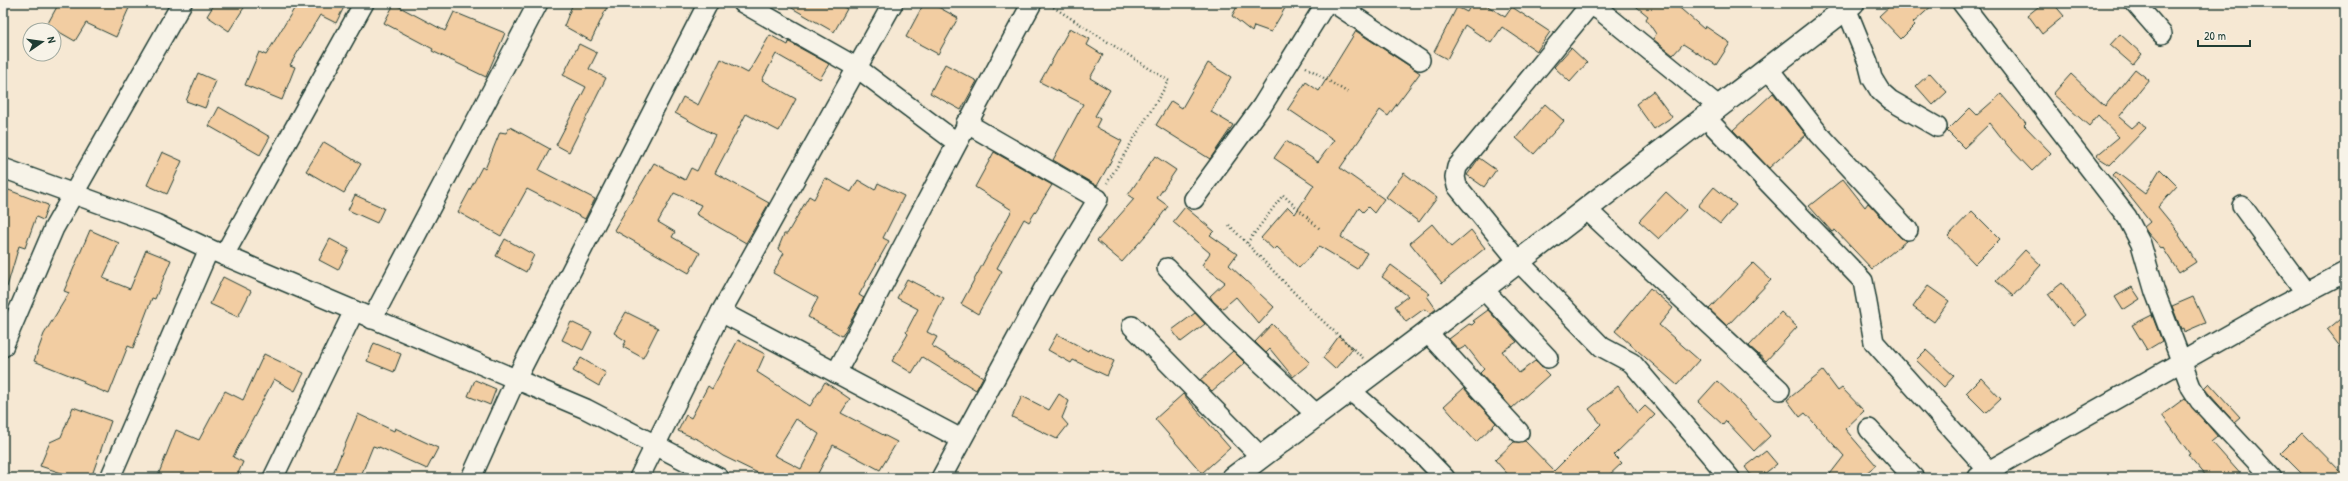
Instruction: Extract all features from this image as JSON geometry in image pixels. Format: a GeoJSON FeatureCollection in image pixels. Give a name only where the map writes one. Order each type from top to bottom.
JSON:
{"type":"FeatureCollection","features":[{"type":"Feature","properties":{"kind":"street"},"geometry":{"type":"LineString","coordinates":[[3,347],[54,228],[74,196],[182,3]]}},
{"type":"Feature","properties":{"kind":"street"},"geometry":{"type":"LineString","coordinates":[[110,478],[216,252],[364,3]]}},
{"type":"Feature","properties":{"kind":"street"},"geometry":{"type":"LineString","coordinates":[[372,319],[538,3]]}},
{"type":"Feature","properties":{"kind":"street"},"geometry":{"type":"LineString","coordinates":[[471,478],[515,381],[708,3]]}},
{"type":"Feature","properties":{"kind":"street"},"geometry":{"type":"LineString","coordinates":[[743,3],[856,67],[956,142]]}},
{"type":"Feature","properties":{"kind":"street"},"geometry":{"type":"LineString","coordinates":[[639,478],[721,312],[856,67],[893,3]]}},
{"type":"Feature","properties":{"kind":"street"},"geometry":{"type":"LineString","coordinates":[[836,373],[898,257],[956,142],[1032,3]]}},
{"type":"Feature","properties":{"kind":"street"},"geometry":{"type":"LineString","coordinates":[[1194,199],[1262,106],[1326,3]]}},
{"type":"Feature","properties":{"kind":"street"},"geometry":{"type":"LineString","coordinates":[[1334,3],[1420,60]]}},
{"type":"Feature","properties":{"kind":"street"},"geometry":{"type":"LineString","coordinates":[[1962,3],[2127,216],[2141,244],[2154,292],[2191,387],[2200,401],[2272,478]]}},
{"type":"Feature","properties":{"kind":"street"},"geometry":{"type":"LineString","coordinates":[[2134,3],[2162,34]]}},
{"type":"Feature","properties":{"kind":"street"},"geometry":{"type":"LineString","coordinates":[[1730,478],[1632,363],[1618,354],[1602,347],[1518,262],[1457,186],[1455,177],[1457,167],[1596,5],[1712,112],[1863,281],[1874,342],[1986,476],[2181,363],[2345,272]]}},
{"type":"Feature","properties":{"kind":"street"},"geometry":{"type":"LineString","coordinates":[[1232,478],[1484,289],[1849,6],[1872,78],[1880,91],[1890,100],[1937,127]]}},
{"type":"Feature","properties":{"kind":"street"},"geometry":{"type":"LineString","coordinates":[[1768,68],[1819,134],[1908,230]]}},
{"type":"Feature","properties":{"kind":"street"},"geometry":{"type":"LineString","coordinates":[[941,478],[1043,290],[1098,199],[966,124]]}},
{"type":"Feature","properties":{"kind":"street"},"geometry":{"type":"LineString","coordinates":[[3,168],[74,196],[156,224],[216,252],[515,381],[586,409],[719,478]]}},
{"type":"Feature","properties":{"kind":"street"},"geometry":{"type":"LineString","coordinates":[[2242,206],[2306,293]]}},
{"type":"Feature","properties":{"kind":"street"},"geometry":{"type":"LineString","coordinates":[[1586,209],[1780,390]]}},
{"type":"Feature","properties":{"kind":"street"},"geometry":{"type":"LineString","coordinates":[[1167,268],[1227,331],[1316,415]]}},
{"type":"Feature","properties":{"kind":"street"},"geometry":{"type":"LineString","coordinates":[[1484,289],[1548,358]]}},
{"type":"Feature","properties":{"kind":"street"},"geometry":{"type":"LineString","coordinates":[[273,478],[354,311]]}},
{"type":"Feature","properties":{"kind":"street"},"geometry":{"type":"LineString","coordinates":[[721,312],[961,439]]}},
{"type":"Feature","properties":{"kind":"street"},"geometry":{"type":"LineString","coordinates":[[1132,326],[1261,457]]}},
{"type":"Feature","properties":{"kind":"street"},"geometry":{"type":"LineString","coordinates":[[1427,332],[1519,432]]}},
{"type":"Feature","properties":{"kind":"street"},"geometry":{"type":"LineString","coordinates":[[1350,390],[1418,450],[1445,478]]}},
{"type":"Feature","properties":{"kind":"street"},"geometry":{"type":"LineString","coordinates":[[1870,429],[1914,478]]}},
{"type":"Feature","properties":{"kind":"path"},"geometry":{"type":"LineString","coordinates":[[1046,3],[1169,81],[1098,199]]}},
{"type":"Feature","properties":{"kind":"path"},"geometry":{"type":"LineString","coordinates":[[1292,58],[1350,94]]}},
{"type":"Feature","properties":{"kind":"path"},"geometry":{"type":"LineString","coordinates":[[1247,243],[1283,195],[1320,229]]}},
{"type":"Feature","properties":{"kind":"path"},"geometry":{"type":"LineString","coordinates":[[1230,225],[1311,310],[1353,347],[1375,372]]}},
{"type":"Feature","properties":{"kind":"building"},"geometry":{"type":"Polygon","coordinates":[[[59,3],[118,3],[129,8],[116,37],[86,23],[75,41],[62,34],[62,22],[49,22],[59,3]]]}},
{"type":"Feature","properties":{"kind":"building"},"geometry":{"type":"Polygon","coordinates":[[[215,3],[247,3],[229,31],[207,16],[215,3]]]}},
{"type":"Feature","properties":{"kind":"building"},"geometry":{"type":"Polygon","coordinates":[[[295,3],[346,3],[336,23],[320,15],[290,65],[295,67],[282,100],[245,85],[259,52],[266,55],[297,4],[295,3]]]}},
{"type":"Feature","properties":{"kind":"building"},"geometry":{"type":"Polygon","coordinates":[[[573,3],[609,3],[591,41],[564,26],[573,3]]]}},
{"type":"Feature","properties":{"kind":"building"},"geometry":{"type":"Polygon","coordinates":[[[783,3],[836,3],[847,9],[834,32],[783,3]]]}},
{"type":"Feature","properties":{"kind":"building"},"geometry":{"type":"Polygon","coordinates":[[[924,3],[931,3],[958,18],[938,54],[906,37],[924,3]]]}},
{"type":"Feature","properties":{"kind":"building"},"geometry":{"type":"Polygon","coordinates":[[[1239,3],[1288,3],[1271,32],[1254,26],[1252,32],[1232,16],[1239,3]]]}},
{"type":"Feature","properties":{"kind":"building"},"geometry":{"type":"Polygon","coordinates":[[[1472,3],[1483,3],[1505,17],[1512,7],[1550,32],[1537,51],[1502,27],[1491,43],[1465,25],[1447,59],[1434,52],[1457,7],[1467,12],[1472,3]]]}},
{"type":"Feature","properties":{"kind":"building"},"geometry":{"type":"Polygon","coordinates":[[[1632,3],[1674,3],[1704,29],[1705,26],[1730,43],[1716,65],[1683,44],[1673,55],[1653,39],[1656,34],[1646,19],[1648,16],[1632,3]]]}},
{"type":"Feature","properties":{"kind":"building"},"geometry":{"type":"Polygon","coordinates":[[[1893,3],[1935,3],[1913,23],[1915,25],[1901,39],[1879,16],[1893,3]]]}},
{"type":"Feature","properties":{"kind":"building"},"geometry":{"type":"Polygon","coordinates":[[[2043,3],[2053,3],[2064,16],[2042,34],[2028,15],[2043,3]]]}},
{"type":"Feature","properties":{"kind":"building"},"geometry":{"type":"Polygon","coordinates":[[[394,4],[445,31],[454,12],[505,33],[486,77],[432,51],[433,49],[384,23],[394,4]]]}},
{"type":"Feature","properties":{"kind":"building"},"geometry":{"type":"Polygon","coordinates":[[[1070,28],[1090,39],[1087,45],[1103,55],[1090,78],[1110,90],[1095,116],[1100,119],[1096,127],[1122,141],[1097,186],[1053,160],[1083,104],[1040,82],[1070,28]]]}},
{"type":"Feature","properties":{"kind":"building"},"geometry":{"type":"Polygon","coordinates":[[[1356,31],[1420,73],[1388,116],[1380,110],[1340,168],[1384,199],[1374,213],[1368,207],[1363,212],[1359,208],[1341,237],[1367,253],[1357,269],[1319,246],[1299,268],[1277,247],[1274,250],[1261,238],[1288,207],[1295,214],[1314,185],[1274,158],[1286,141],[1318,162],[1334,140],[1288,109],[1306,82],[1319,91],[1356,31]]]}},
{"type":"Feature","properties":{"kind":"building"},"geometry":{"type":"Polygon","coordinates":[[[2120,34],[2142,54],[2133,65],[2110,45],[2120,34]]]}},
{"type":"Feature","properties":{"kind":"building"},"geometry":{"type":"Polygon","coordinates":[[[770,35],[788,45],[789,42],[829,64],[820,79],[776,54],[762,80],[796,99],[779,131],[746,114],[715,173],[769,203],[746,243],[696,214],[701,205],[674,193],[658,222],[675,232],[672,237],[700,253],[689,273],[614,230],[654,163],[685,180],[691,168],[697,171],[715,135],[675,113],[683,97],[698,105],[721,59],[748,73],[770,35]]]}},
{"type":"Feature","properties":{"kind":"building"},"geometry":{"type":"Polygon","coordinates":[[[579,44],[597,53],[589,69],[606,78],[569,152],[556,145],[586,87],[563,75],[579,44]]]}},
{"type":"Feature","properties":{"kind":"building"},"geometry":{"type":"Polygon","coordinates":[[[1571,48],[1587,63],[1570,82],[1554,67],[1571,48]]]}},
{"type":"Feature","properties":{"kind":"building"},"geometry":{"type":"Polygon","coordinates":[[[1208,63],[1231,77],[1211,112],[1233,125],[1210,159],[1156,125],[1171,101],[1182,108],[1208,63]]]}},
{"type":"Feature","properties":{"kind":"building"},"geometry":{"type":"Polygon","coordinates":[[[945,64],[977,81],[961,110],[930,93],[945,64]]]}},
{"type":"Feature","properties":{"kind":"building"},"geometry":{"type":"Polygon","coordinates":[[[2135,69],[2149,80],[2119,117],[2132,128],[2140,121],[2146,128],[2110,165],[2096,156],[2119,137],[2098,115],[2089,126],[2053,94],[2071,74],[2105,106],[2135,69]]]}},
{"type":"Feature","properties":{"kind":"building"},"geometry":{"type":"Polygon","coordinates":[[[198,73],[216,81],[205,108],[186,101],[198,73]]]}},
{"type":"Feature","properties":{"kind":"building"},"geometry":{"type":"Polygon","coordinates":[[[1930,73],[1947,92],[1933,105],[1916,86],[1930,73]]]}},
{"type":"Feature","properties":{"kind":"building"},"geometry":{"type":"Polygon","coordinates":[[[1653,91],[1672,117],[1654,129],[1636,104],[1653,91]]]}},
{"type":"Feature","properties":{"kind":"building"},"geometry":{"type":"Polygon","coordinates":[[[1773,93],[1806,135],[1769,168],[1733,130],[1773,93]]]}},
{"type":"Feature","properties":{"kind":"building"},"geometry":{"type":"Polygon","coordinates":[[[2001,94],[2026,123],[2024,125],[2051,153],[2032,171],[2008,146],[1990,123],[1964,148],[1947,131],[1970,108],[1977,115],[2001,94]]]}},
{"type":"Feature","properties":{"kind":"building"},"geometry":{"type":"Polygon","coordinates":[[[1545,104],[1564,121],[1534,154],[1516,138],[1545,104]]]}},
{"type":"Feature","properties":{"kind":"building"},"geometry":{"type":"Polygon","coordinates":[[[219,107],[270,137],[260,155],[209,126],[219,107]]]}},
{"type":"Feature","properties":{"kind":"building"},"geometry":{"type":"Polygon","coordinates":[[[510,127],[550,149],[539,170],[595,199],[585,219],[527,189],[501,236],[458,212],[482,167],[485,169],[500,132],[506,133],[510,127]]]}},
{"type":"Feature","properties":{"kind":"building"},"geometry":{"type":"Polygon","coordinates":[[[324,142],[361,164],[344,193],[306,171],[324,142]]]}},
{"type":"Feature","properties":{"kind":"building"},"geometry":{"type":"Polygon","coordinates":[[[162,152],[182,161],[167,194],[147,185],[162,152]]]}},
{"type":"Feature","properties":{"kind":"building"},"geometry":{"type":"Polygon","coordinates":[[[994,152],[1052,185],[1029,222],[1024,219],[997,268],[1002,271],[978,314],[961,304],[1012,210],[975,187],[994,152]]]}},
{"type":"Feature","properties":{"kind":"building"},"geometry":{"type":"Polygon","coordinates":[[[1155,156],[1176,170],[1157,198],[1168,206],[1153,227],[1122,262],[1097,241],[1134,199],[1128,195],[1155,156]]]}},
{"type":"Feature","properties":{"kind":"building"},"geometry":{"type":"Polygon","coordinates":[[[1479,158],[1496,170],[1484,187],[1467,175],[1479,158]]]}},
{"type":"Feature","properties":{"kind":"building"},"geometry":{"type":"Polygon","coordinates":[[[2160,169],[2177,186],[2158,207],[2180,234],[2179,235],[2196,262],[2179,273],[2163,248],[2162,249],[2144,227],[2150,222],[2113,175],[2116,172],[2145,194],[2160,169]]]}},
{"type":"Feature","properties":{"kind":"building"},"geometry":{"type":"Polygon","coordinates":[[[1404,173],[1437,198],[1419,222],[1386,197],[1404,173]]]}},
{"type":"Feature","properties":{"kind":"building"},"geometry":{"type":"Polygon","coordinates":[[[825,178],[851,192],[858,180],[875,190],[878,183],[904,196],[883,238],[889,241],[859,295],[864,298],[842,336],[808,317],[818,298],[773,273],[784,253],[778,249],[784,234],[787,234],[809,196],[814,199],[825,178]]]}},
{"type":"Feature","properties":{"kind":"building"},"geometry":{"type":"Polygon","coordinates":[[[1843,179],[1865,207],[1868,203],[1900,237],[1906,241],[1872,269],[1835,230],[1832,232],[1809,206],[1843,179]]]}},
{"type":"Feature","properties":{"kind":"building"},"geometry":{"type":"Polygon","coordinates":[[[1714,187],[1736,205],[1720,224],[1698,206],[1714,187]]]}},
{"type":"Feature","properties":{"kind":"building"},"geometry":{"type":"Polygon","coordinates":[[[6,189],[48,205],[43,220],[36,217],[25,248],[19,246],[7,287],[3,286],[3,198],[6,189]]]}},
{"type":"Feature","properties":{"kind":"building"},"geometry":{"type":"Polygon","coordinates":[[[1666,192],[1686,210],[1659,239],[1639,221],[1666,192]]]}},
{"type":"Feature","properties":{"kind":"building"},"geometry":{"type":"Polygon","coordinates":[[[355,195],[384,208],[377,223],[348,210],[355,195]]]}},
{"type":"Feature","properties":{"kind":"building"},"geometry":{"type":"Polygon","coordinates":[[[1185,207],[1214,231],[1210,235],[1237,254],[1229,265],[1274,307],[1259,324],[1236,297],[1222,309],[1213,301],[1210,296],[1225,282],[1202,265],[1210,253],[1173,222],[1185,207]]]}},
{"type":"Feature","properties":{"kind":"building"},"geometry":{"type":"Polygon","coordinates":[[[1972,211],[2000,239],[1975,264],[1948,236],[1972,211]]]}},
{"type":"Feature","properties":{"kind":"building"},"geometry":{"type":"Polygon","coordinates":[[[1432,224],[1451,247],[1471,230],[1485,248],[1442,283],[1410,243],[1432,224]]]}},
{"type":"Feature","properties":{"kind":"building"},"geometry":{"type":"Polygon","coordinates":[[[90,230],[119,243],[103,278],[130,289],[146,250],[171,260],[155,299],[152,298],[133,348],[128,346],[109,394],[83,383],[84,381],[34,361],[44,334],[69,293],[64,291],[90,230]]]}},
{"type":"Feature","properties":{"kind":"building"},"geometry":{"type":"Polygon","coordinates":[[[330,239],[349,249],[338,270],[319,260],[330,239]]]}},
{"type":"Feature","properties":{"kind":"building"},"geometry":{"type":"Polygon","coordinates":[[[505,239],[534,255],[526,272],[496,256],[505,239]]]}},
{"type":"Feature","properties":{"kind":"building"},"geometry":{"type":"Polygon","coordinates":[[[2025,250],[2041,265],[2013,296],[1996,281],[2025,250]]]}},
{"type":"Feature","properties":{"kind":"building"},"geometry":{"type":"Polygon","coordinates":[[[1753,263],[1771,280],[1727,326],[1709,309],[1753,263]]]}},
{"type":"Feature","properties":{"kind":"building"},"geometry":{"type":"Polygon","coordinates":[[[1391,265],[1430,294],[1427,296],[1436,309],[1431,313],[1424,309],[1406,322],[1395,306],[1408,296],[1382,277],[1391,265]]]}},
{"type":"Feature","properties":{"kind":"building"},"geometry":{"type":"Polygon","coordinates":[[[223,277],[251,291],[238,317],[210,304],[223,277]]]}},
{"type":"Feature","properties":{"kind":"building"},"geometry":{"type":"Polygon","coordinates":[[[907,279],[944,298],[927,332],[937,337],[932,346],[983,377],[976,390],[922,357],[912,373],[892,361],[908,334],[906,332],[918,309],[897,298],[907,279]]]}},
{"type":"Feature","properties":{"kind":"building"},"geometry":{"type":"Polygon","coordinates":[[[2062,283],[2086,315],[2073,326],[2048,294],[2062,283]]]}},
{"type":"Feature","properties":{"kind":"building"},"geometry":{"type":"Polygon","coordinates":[[[1928,286],[1949,301],[1934,322],[1913,307],[1928,286]]]}},
{"type":"Feature","properties":{"kind":"building"},"geometry":{"type":"Polygon","coordinates":[[[2132,287],[2140,299],[2123,310],[2115,297],[2132,287]]]}},
{"type":"Feature","properties":{"kind":"building"},"geometry":{"type":"Polygon","coordinates":[[[1650,288],[1673,308],[1659,325],[1699,360],[1677,385],[1615,331],[1650,288]]]}},
{"type":"Feature","properties":{"kind":"building"},"geometry":{"type":"Polygon","coordinates":[[[2193,297],[2205,323],[2184,332],[2183,328],[2181,329],[2172,306],[2193,297]]]}},
{"type":"Feature","properties":{"kind":"building"},"geometry":{"type":"Polygon","coordinates":[[[1488,310],[1517,342],[1502,351],[1519,373],[1535,361],[1549,375],[1512,408],[1480,373],[1484,369],[1466,346],[1459,350],[1449,339],[1469,324],[1472,325],[1475,322],[1473,321],[1488,310]]]}},
{"type":"Feature","properties":{"kind":"building"},"geometry":{"type":"Polygon","coordinates":[[[626,312],[658,328],[643,358],[623,347],[626,341],[614,333],[626,312]]]}},
{"type":"Feature","properties":{"kind":"building"},"geometry":{"type":"Polygon","coordinates":[[[1781,312],[1797,327],[1766,361],[1749,346],[1781,312]]]}},
{"type":"Feature","properties":{"kind":"building"},"geometry":{"type":"Polygon","coordinates":[[[1195,313],[1205,324],[1181,342],[1172,330],[1195,313]]]}},
{"type":"Feature","properties":{"kind":"building"},"geometry":{"type":"Polygon","coordinates":[[[2152,315],[2162,341],[2147,350],[2132,325],[2152,315]]]}},
{"type":"Feature","properties":{"kind":"building"},"geometry":{"type":"Polygon","coordinates":[[[2345,315],[2345,353],[2327,330],[2345,315]]]}},
{"type":"Feature","properties":{"kind":"building"},"geometry":{"type":"Polygon","coordinates":[[[571,322],[592,332],[583,350],[562,340],[571,322]]]}},
{"type":"Feature","properties":{"kind":"building"},"geometry":{"type":"Polygon","coordinates":[[[1272,324],[1310,363],[1293,377],[1270,349],[1266,353],[1255,342],[1272,324]]]}},
{"type":"Feature","properties":{"kind":"building"},"geometry":{"type":"Polygon","coordinates":[[[1057,334],[1088,351],[1089,349],[1114,361],[1107,376],[1073,360],[1071,363],[1048,350],[1057,334]]]}},
{"type":"Feature","properties":{"kind":"building"},"geometry":{"type":"Polygon","coordinates":[[[1339,336],[1353,348],[1335,369],[1323,358],[1339,336]]]}},
{"type":"Feature","properties":{"kind":"building"},"geometry":{"type":"Polygon","coordinates":[[[738,340],[765,354],[757,372],[810,406],[825,382],[850,399],[841,413],[897,442],[880,470],[833,445],[816,477],[819,478],[768,478],[723,456],[699,440],[678,431],[686,415],[691,418],[708,386],[712,389],[738,340]],[[796,419],[774,455],[801,469],[819,434],[796,419]]]}},
{"type":"Feature","properties":{"kind":"building"},"geometry":{"type":"Polygon","coordinates":[[[374,343],[401,354],[394,372],[367,361],[374,343]]]}},
{"type":"Feature","properties":{"kind":"building"},"geometry":{"type":"Polygon","coordinates":[[[1926,350],[1954,376],[1944,387],[1916,360],[1926,350]]]}},
{"type":"Feature","properties":{"kind":"building"},"geometry":{"type":"Polygon","coordinates":[[[1233,351],[1245,363],[1212,391],[1200,380],[1233,351]]]}},
{"type":"Feature","properties":{"kind":"building"},"geometry":{"type":"Polygon","coordinates":[[[264,354],[304,373],[295,391],[274,379],[233,457],[243,462],[236,478],[157,478],[176,430],[199,440],[225,391],[243,400],[264,354]]]}},
{"type":"Feature","properties":{"kind":"building"},"geometry":{"type":"Polygon","coordinates":[[[581,358],[606,373],[599,386],[573,371],[581,358]]]}},
{"type":"Feature","properties":{"kind":"building"},"geometry":{"type":"Polygon","coordinates":[[[1823,371],[1838,391],[1842,388],[1864,411],[1845,429],[1876,465],[1860,478],[1827,478],[1844,456],[1805,413],[1800,417],[1787,400],[1823,371]]]}},
{"type":"Feature","properties":{"kind":"building"},"geometry":{"type":"Polygon","coordinates":[[[1981,378],[2001,399],[1986,413],[1966,393],[1981,378]]]}},
{"type":"Feature","properties":{"kind":"building"},"geometry":{"type":"Polygon","coordinates":[[[475,380],[496,389],[490,405],[468,396],[475,380]]]}},
{"type":"Feature","properties":{"kind":"building"},"geometry":{"type":"Polygon","coordinates":[[[1717,381],[1742,404],[1770,436],[1754,451],[1726,421],[1723,425],[1698,402],[1717,381]]]}},
{"type":"Feature","properties":{"kind":"building"},"geometry":{"type":"Polygon","coordinates":[[[2209,383],[2240,417],[2234,422],[2204,388],[2209,383]]]}},
{"type":"Feature","properties":{"kind":"building"},"geometry":{"type":"Polygon","coordinates":[[[1618,386],[1638,413],[1645,406],[1655,415],[1614,455],[1622,463],[1606,478],[1511,478],[1495,460],[1514,442],[1525,441],[1554,471],[1601,424],[1589,409],[1618,386]]]}},
{"type":"Feature","properties":{"kind":"building"},"geometry":{"type":"Polygon","coordinates":[[[1464,388],[1496,423],[1476,442],[1444,406],[1464,388]]]}},
{"type":"Feature","properties":{"kind":"building"},"geometry":{"type":"Polygon","coordinates":[[[1059,394],[1069,401],[1062,418],[1068,425],[1057,439],[1012,417],[1022,396],[1049,410],[1059,394]]]}},
{"type":"Feature","properties":{"kind":"building"},"geometry":{"type":"Polygon","coordinates":[[[1183,394],[1230,448],[1202,473],[1155,419],[1183,394]]]}},
{"type":"Feature","properties":{"kind":"building"},"geometry":{"type":"Polygon","coordinates":[[[2185,398],[2218,437],[2212,442],[2244,478],[2208,478],[2188,455],[2190,454],[2162,415],[2185,398]]]}},
{"type":"Feature","properties":{"kind":"building"},"geometry":{"type":"Polygon","coordinates":[[[73,407],[111,421],[91,478],[77,478],[40,466],[50,442],[61,437],[73,407]]]}},
{"type":"Feature","properties":{"kind":"building"},"geometry":{"type":"Polygon","coordinates":[[[358,414],[394,431],[395,428],[438,448],[427,469],[379,447],[373,446],[360,478],[331,478],[358,414]]]}},
{"type":"Feature","properties":{"kind":"building"},"geometry":{"type":"Polygon","coordinates":[[[2302,432],[2345,476],[2345,478],[2306,478],[2281,453],[2302,432]]]}},
{"type":"Feature","properties":{"kind":"building"},"geometry":{"type":"Polygon","coordinates":[[[1766,451],[1777,464],[1759,478],[1753,478],[1745,467],[1766,451]]]}}]}
